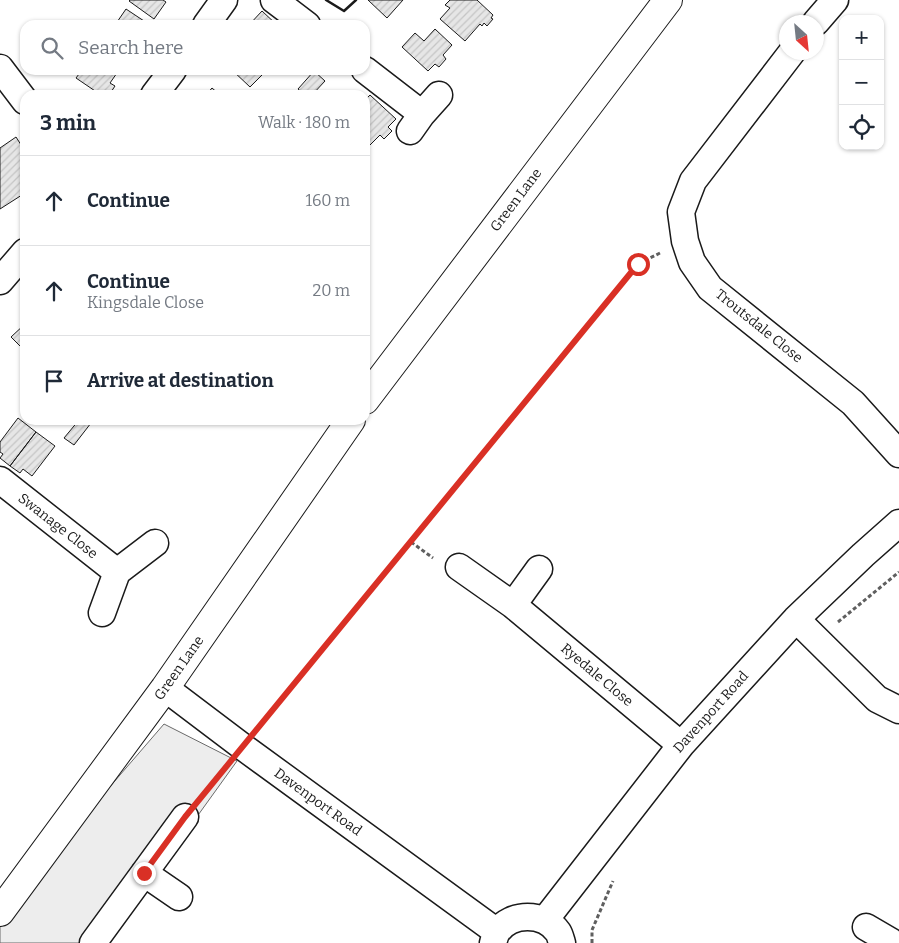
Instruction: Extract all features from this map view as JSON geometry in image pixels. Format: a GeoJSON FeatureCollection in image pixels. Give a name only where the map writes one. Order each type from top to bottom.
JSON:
{"type":"FeatureCollection","features":[{"type":"Feature","properties":{"kind":"main road","name":"Green Lane"},"geometry":{"type":"LineString","coordinates":[[370,393],[668,0]]}},
{"type":"Feature","properties":{"kind":"main road","name":"Green Lane"},"geometry":{"type":"LineString","coordinates":[[0,912],[165,688],[348,425]]}},
{"type":"Feature","properties":{"kind":"street"},"geometry":{"type":"LineString","coordinates":[[210,20],[224,0]]}},
{"type":"Feature","properties":{"kind":"street"},"geometry":{"type":"LineString","coordinates":[[274,0],[300,20]]}},
{"type":"Feature","properties":{"kind":"street"},"geometry":{"type":"LineString","coordinates":[[822,15],[835,0]]}},
{"type":"Feature","properties":{"kind":"street","name":"Troutsdale Close"},"geometry":{"type":"LineString","coordinates":[[786,60],[692,181],[681,212],[692,262],[710,288],[853,403],[899,454]]}},
{"type":"Feature","properties":{"kind":"street"},"geometry":{"type":"LineString","coordinates":[[0,68],[20,94]]}},
{"type":"Feature","properties":{"kind":"street"},"geometry":{"type":"LineString","coordinates":[[370,74],[424,113]]}},
{"type":"Feature","properties":{"kind":"street"},"geometry":{"type":"LineString","coordinates":[[158,90],[169,75]]}},
{"type":"Feature","properties":{"kind":"street"},"geometry":{"type":"LineString","coordinates":[[0,281],[20,258]]}},
{"type":"Feature","properties":{"kind":"street","name":"Swanage Close"},"geometry":{"type":"LineString","coordinates":[[0,480],[117,572]]}},
{"type":"Feature","properties":{"kind":"street","name":"Davenport Road"},"geometry":{"type":"LineString","coordinates":[[545,920],[681,745],[796,619],[862,555],[899,524]]}},
{"type":"Feature","properties":{"kind":"street"},"geometry":{"type":"LineString","coordinates":[[102,613],[117,572],[155,543]]}},
{"type":"Feature","properties":{"kind":"street","name":"Ryedale Close"},"geometry":{"type":"LineString","coordinates":[[459,567],[513,606],[681,745]]}},
{"type":"Feature","properties":{"kind":"street"},"geometry":{"type":"LineString","coordinates":[[513,606],[539,569]]}},
{"type":"Feature","properties":{"kind":"street"},"geometry":{"type":"LineString","coordinates":[[796,619],[876,699],[899,710]]}},
{"type":"Feature","properties":{"kind":"street","name":"Davenport Road"},"geometry":{"type":"LineString","coordinates":[[165,688],[495,937]]}},
{"type":"Feature","properties":{"kind":"street"},"geometry":{"type":"LineString","coordinates":[[93,943],[185,817]]}},
{"type":"Feature","properties":{"kind":"street"},"geometry":{"type":"LineString","coordinates":[[144,873],[179,897]]}},
{"type":"Feature","properties":{"kind":"street"},"geometry":{"type":"LineString","coordinates":[[495,937],[511,920],[528,916],[545,920],[558,932],[562,943]]}},
{"type":"Feature","properties":{"kind":"street"},"geometry":{"type":"LineString","coordinates":[[866,927],[893,938]]}},
{"type":"Feature","properties":{"kind":"path"},"geometry":{"type":"LineString","coordinates":[[185,817],[638,264],[686,241]]}},
{"type":"Feature","properties":{"kind":"path"},"geometry":{"type":"LineString","coordinates":[[816,640],[899,572]]}},
{"type":"Feature","properties":{"kind":"path"},"geometry":{"type":"LineString","coordinates":[[592,943],[592,930],[614,878]]}},
{"type":"Feature","properties":{"kind":"shaded area"},"geometry":{"type":"Polygon","coordinates":[[[164,724],[237,761],[106,943],[0,943],[0,914],[164,724]]]}},
{"type":"Feature","properties":{"kind":"building"},"geometry":{"type":"Polygon","coordinates":[[[130,0],[163,0],[166,2],[154,19],[130,0]]]}},
{"type":"Feature","properties":{"kind":"building"},"geometry":{"type":"Polygon","coordinates":[[[368,0],[403,0],[387,18],[368,0]]]}},
{"type":"Feature","properties":{"kind":"building"},"geometry":{"type":"Polygon","coordinates":[[[450,0],[477,0],[493,15],[491,18],[493,19],[487,26],[484,23],[482,26],[480,24],[465,41],[440,19],[450,8],[445,5],[450,0]]]}},
{"type":"Feature","properties":{"kind":"building"},"geometry":{"type":"Polygon","coordinates":[[[126,9],[142,20],[118,20],[126,9]]]}},
{"type":"Feature","properties":{"kind":"building"},"geometry":{"type":"Polygon","coordinates":[[[262,11],[272,20],[254,20],[262,11]]]}},
{"type":"Feature","properties":{"kind":"building"},"geometry":{"type":"Polygon","coordinates":[[[435,29],[452,45],[443,55],[446,59],[439,67],[435,64],[428,71],[402,47],[415,33],[424,41],[435,29]]]}},
{"type":"Feature","properties":{"kind":"building"},"geometry":{"type":"Polygon","coordinates":[[[78,75],[116,75],[110,83],[115,86],[112,90],[94,90],[76,78],[78,75]]]}},
{"type":"Feature","properties":{"kind":"building"},"geometry":{"type":"Polygon","coordinates":[[[237,75],[262,75],[250,87],[237,75]]]}},
{"type":"Feature","properties":{"kind":"building"},"geometry":{"type":"Polygon","coordinates":[[[310,75],[318,75],[325,81],[317,90],[298,89],[310,75]]]}},
{"type":"Feature","properties":{"kind":"building"},"geometry":{"type":"Polygon","coordinates":[[[370,95],[396,119],[388,127],[392,131],[384,139],[380,135],[370,145],[370,95]]]}},
{"type":"Feature","properties":{"kind":"building"},"geometry":{"type":"Polygon","coordinates":[[[16,137],[20,143],[20,196],[0,209],[0,148],[16,137]]]}},
{"type":"Feature","properties":{"kind":"building"},"geometry":{"type":"Polygon","coordinates":[[[20,329],[20,346],[11,337],[20,329]]]}},
{"type":"Feature","properties":{"kind":"building"},"geometry":{"type":"Polygon","coordinates":[[[18,418],[20,425],[27,425],[36,432],[10,466],[0,458],[3,454],[0,452],[0,442],[18,418]]]}},
{"type":"Feature","properties":{"kind":"building"},"geometry":{"type":"Polygon","coordinates":[[[75,425],[89,425],[74,445],[64,438],[75,425]]]}},
{"type":"Feature","properties":{"kind":"building"},"geometry":{"type":"Polygon","coordinates":[[[36,432],[55,446],[32,476],[23,469],[20,473],[10,466],[36,432]]]}},
{"type":"Feature","properties":{"kind":"wall"},"geometry":{"type":"LineString","coordinates":[[326,0],[344,11],[356,0]]}},
{"type":"Feature","properties":{"kind":"route"},"geometry":{"type":"LineString","coordinates":[[144,873],[185,817],[638,264]]}}]}
